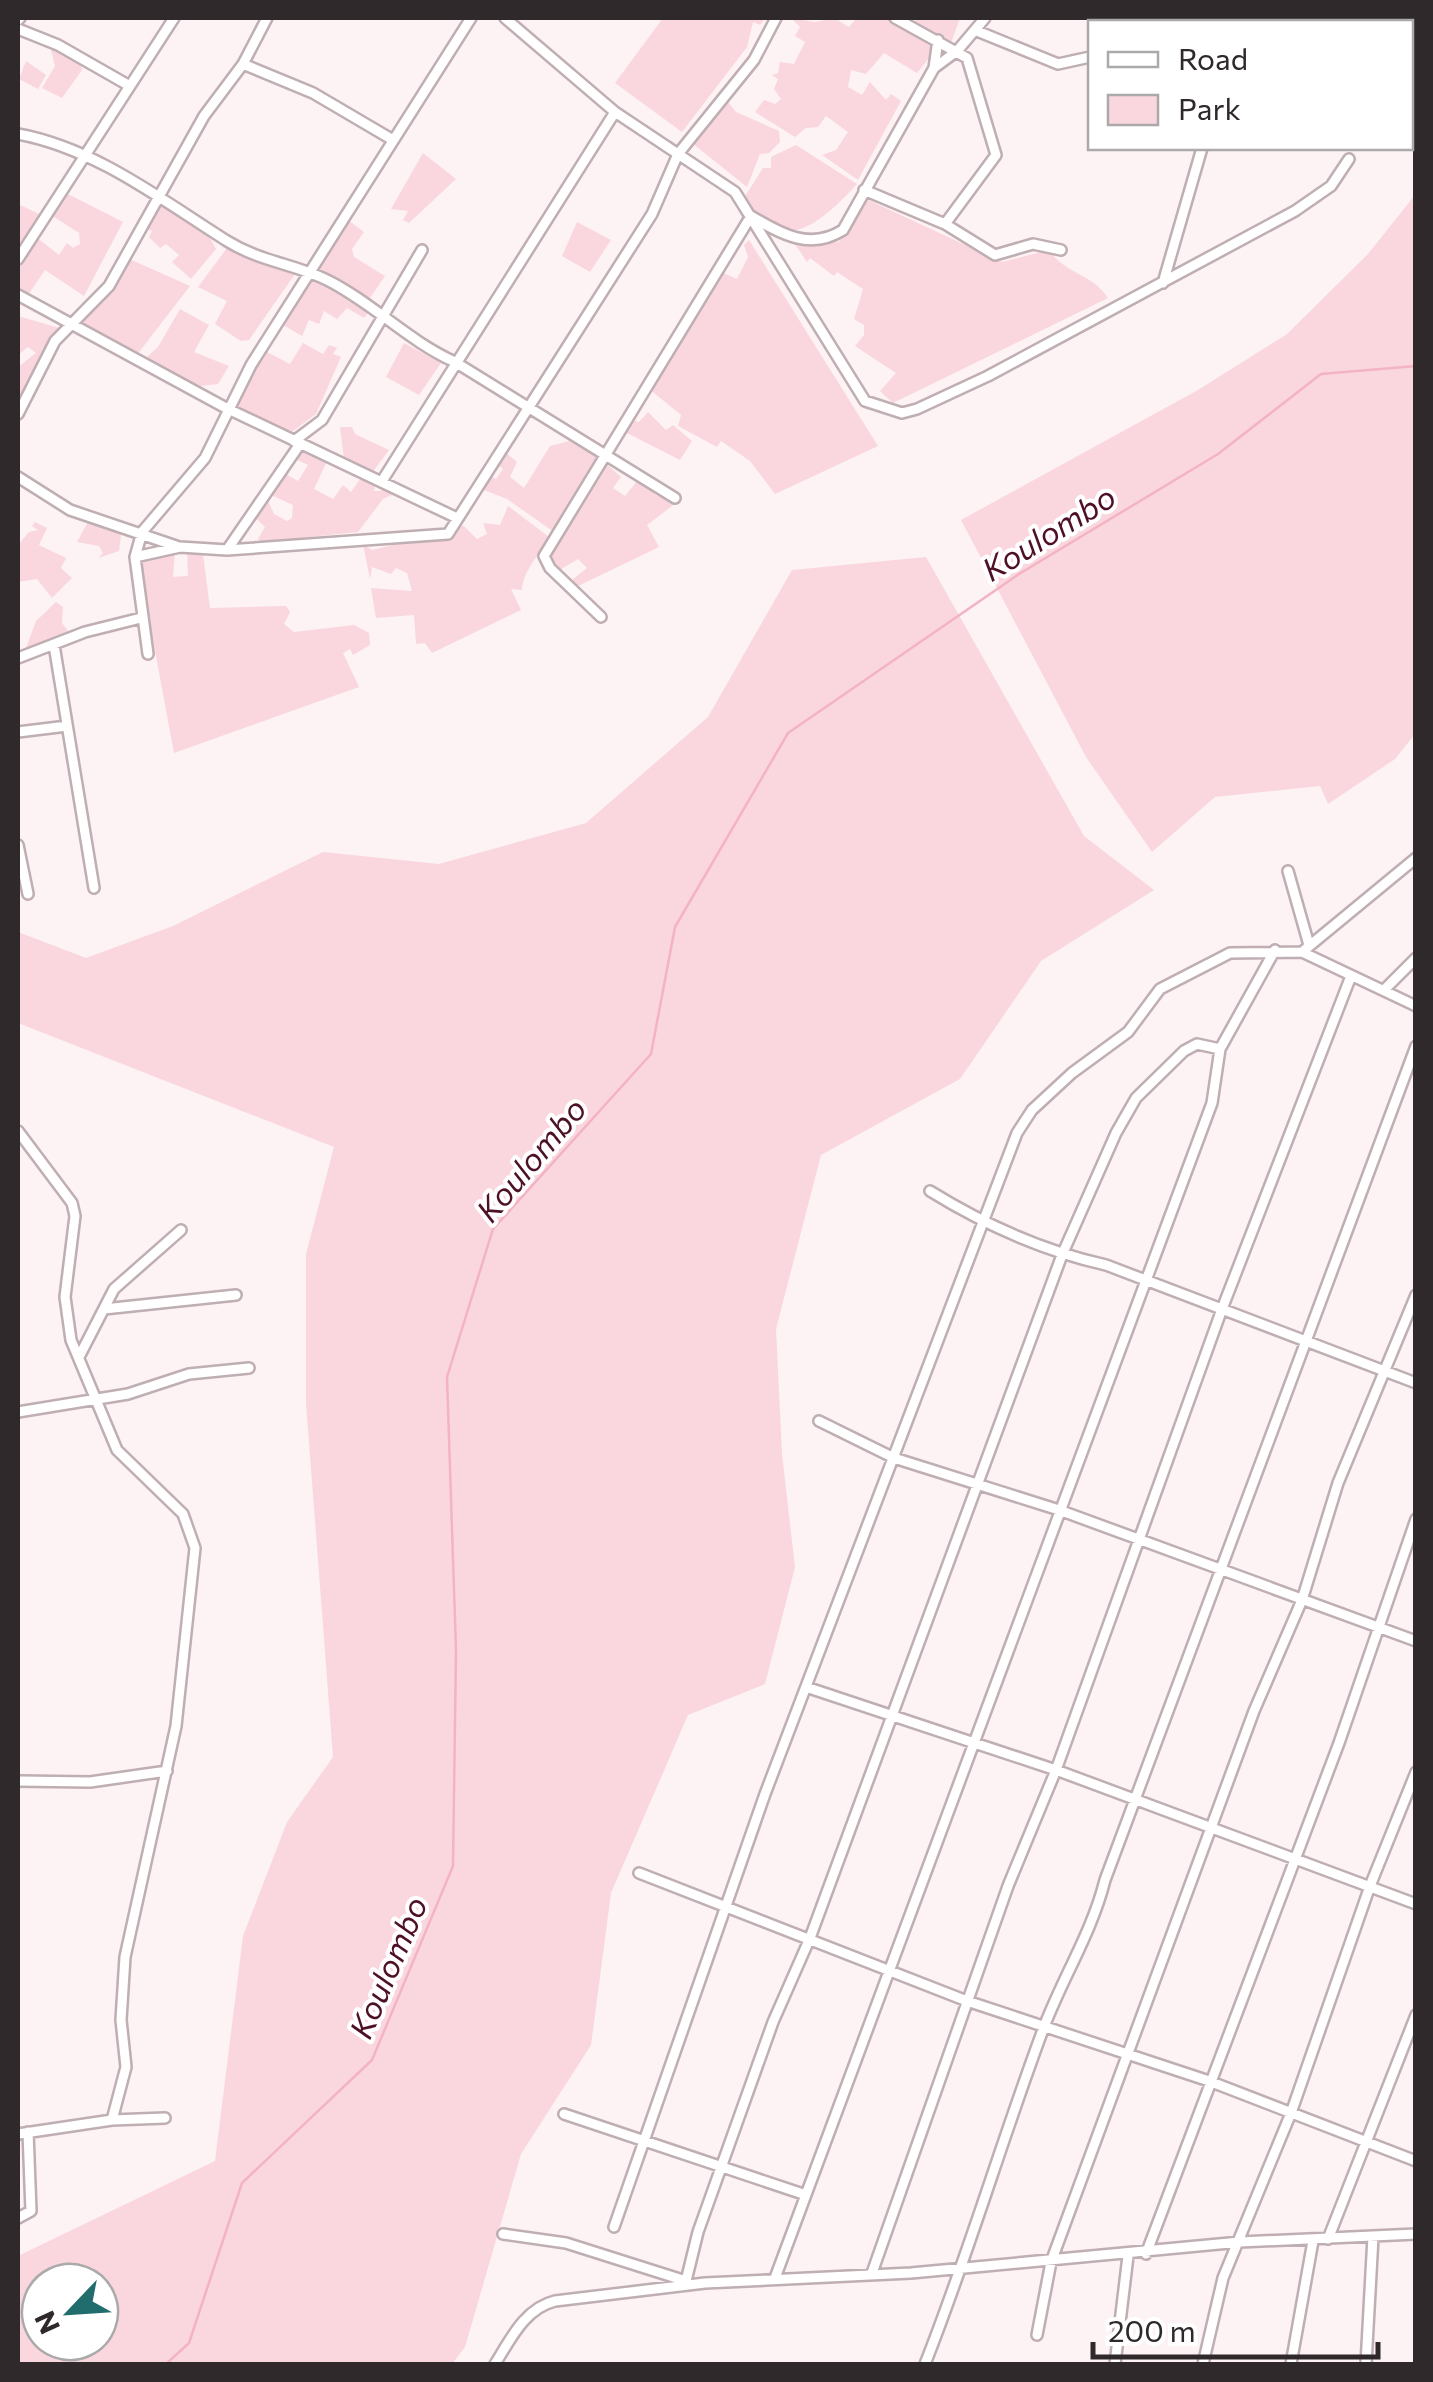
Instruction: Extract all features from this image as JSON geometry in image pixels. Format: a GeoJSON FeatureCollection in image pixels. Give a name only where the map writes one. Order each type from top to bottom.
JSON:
{"type":"FeatureCollection","features":[{"type":"Feature","properties":{"kind":"street"},"geometry":{"type":"LineString","coordinates":[[18,259],[174,18]]}},
{"type":"Feature","properties":{"kind":"street"},"geometry":{"type":"LineString","coordinates":[[18,414],[55,341],[109,286],[204,116],[244,64],[267,18]]}},
{"type":"Feature","properties":{"kind":"street"},"geometry":{"type":"LineString","coordinates":[[148,654],[135,557],[142,532],[205,458],[226,408],[471,18]]}},
{"type":"Feature","properties":{"kind":"street"},"geometry":{"type":"LineString","coordinates":[[504,18],[615,112],[735,192],[865,401],[890,411],[918,409],[988,376],[1317,198],[1349,159]]}},
{"type":"Feature","properties":{"kind":"street"},"geometry":{"type":"LineString","coordinates":[[135,557],[180,547],[227,550],[391,535],[442,536],[529,409],[652,214],[678,154],[754,60],[776,18]]}},
{"type":"Feature","properties":{"kind":"street"},"geometry":{"type":"LineString","coordinates":[[895,18],[957,51],[970,63],[996,150],[991,164],[945,224]]}},
{"type":"Feature","properties":{"kind":"street"},"geometry":{"type":"LineString","coordinates":[[934,68],[957,51],[986,18]]}},
{"type":"Feature","properties":{"kind":"street"},"geometry":{"type":"LineString","coordinates":[[18,28],[58,44],[128,85]]}},
{"type":"Feature","properties":{"kind":"street"},"geometry":{"type":"LineString","coordinates":[[977,31],[1058,64],[1088,57]]}},
{"type":"Feature","properties":{"kind":"street"},"geometry":{"type":"LineString","coordinates":[[751,216],[798,240],[829,238],[844,230],[934,68],[938,40]]}},
{"type":"Feature","properties":{"kind":"street"},"geometry":{"type":"LineString","coordinates":[[244,64],[313,93],[393,140]]}},
{"type":"Feature","properties":{"kind":"street"},"geometry":{"type":"LineString","coordinates":[[382,482],[615,112]]}},
{"type":"Feature","properties":{"kind":"street"},"geometry":{"type":"LineString","coordinates":[[18,134],[83,155],[239,248],[276,265],[312,274],[384,315],[416,344],[455,362],[675,498]]}},
{"type":"Feature","properties":{"kind":"street"},"geometry":{"type":"LineString","coordinates":[[1163,282],[1201,150]]}},
{"type":"Feature","properties":{"kind":"street"},"geometry":{"type":"LineString","coordinates":[[864,190],[945,224],[996,254],[1034,244],[1060,250]]}},
{"type":"Feature","properties":{"kind":"street"},"geometry":{"type":"LineString","coordinates":[[601,617],[550,568],[544,556],[751,216]]}},
{"type":"Feature","properties":{"kind":"street"},"geometry":{"type":"LineString","coordinates":[[227,550],[297,442],[322,420],[422,250]]}},
{"type":"Feature","properties":{"kind":"street"},"geometry":{"type":"LineString","coordinates":[[18,295],[226,408],[457,518]]}},
{"type":"Feature","properties":{"kind":"street"},"geometry":{"type":"LineString","coordinates":[[18,476],[70,510],[180,547]]}},
{"type":"Feature","properties":{"kind":"street"},"geometry":{"type":"LineString","coordinates":[[18,658],[85,632],[141,618]]}},
{"type":"Feature","properties":{"kind":"street"},"geometry":{"type":"LineString","coordinates":[[54,645],[94,888]]}},
{"type":"Feature","properties":{"kind":"street"},"geometry":{"type":"LineString","coordinates":[[18,732],[67,726]]}},
{"type":"Feature","properties":{"kind":"street"},"geometry":{"type":"LineString","coordinates":[[18,845],[28,894]]}},
{"type":"Feature","properties":{"kind":"street"},"geometry":{"type":"LineString","coordinates":[[1306,948],[1416,858]]}},
{"type":"Feature","properties":{"kind":"street"},"geometry":{"type":"LineString","coordinates":[[1288,872],[1306,948]]}},
{"type":"Feature","properties":{"kind":"street"},"geometry":{"type":"LineString","coordinates":[[614,2227],[726,1906],[1008,1150],[1032,1110],[1090,1058],[1128,1032],[1160,990],[1230,954],[1306,948],[1351,976],[1416,1006]]}},
{"type":"Feature","properties":{"kind":"street"},"geometry":{"type":"LineString","coordinates":[[775,2278],[1212,1104],[1220,1050],[1275,950]]}},
{"type":"Feature","properties":{"kind":"street"},"geometry":{"type":"LineString","coordinates":[[1384,990],[1416,958]]}},
{"type":"Feature","properties":{"kind":"street"},"geometry":{"type":"LineString","coordinates":[[872,2273],[967,2000],[1141,1543],[1222,1309],[1351,976]]}},
{"type":"Feature","properties":{"kind":"street"},"geometry":{"type":"LineString","coordinates":[[686,2283],[773,2022],[810,1938],[1062,1256],[1116,1133],[1136,1098],[1184,1051],[1197,1044],[1220,1050]]}},
{"type":"Feature","properties":{"kind":"street"},"geometry":{"type":"LineString","coordinates":[[925,2364],[1045,2026],[1092,1926],[1220,1568],[1416,1046]]}},
{"type":"Feature","properties":{"kind":"street"},"geometry":{"type":"LineString","coordinates":[[18,1132],[72,1203],[75,1216],[65,1318],[94,1399],[126,1464],[183,1514],[194,1536],[187,1652],[167,1771],[124,1957],[121,2020],[126,2067],[112,2120]]}},
{"type":"Feature","properties":{"kind":"street"},"geometry":{"type":"LineString","coordinates":[[930,1191],[984,1222],[1062,1256],[1145,1280],[1416,1383]]}},
{"type":"Feature","properties":{"kind":"street"},"geometry":{"type":"LineString","coordinates":[[78,1360],[84,1341],[128,1274],[181,1230]]}},
{"type":"Feature","properties":{"kind":"street"},"geometry":{"type":"LineString","coordinates":[[104,1309],[236,1295]]}},
{"type":"Feature","properties":{"kind":"street"},"geometry":{"type":"LineString","coordinates":[[1036,2335],[1051,2262],[1210,1827],[1302,1600],[1338,1482],[1416,1295]]}},
{"type":"Feature","properties":{"kind":"street"},"geometry":{"type":"LineString","coordinates":[[18,1412],[128,1394],[189,1374],[249,1368]]}},
{"type":"Feature","properties":{"kind":"street"},"geometry":{"type":"LineString","coordinates":[[819,1421],[894,1458],[1059,1510],[1416,1641]]}},
{"type":"Feature","properties":{"kind":"street"},"geometry":{"type":"LineString","coordinates":[[1146,2254],[1380,1629],[1416,1519]]}},
{"type":"Feature","properties":{"kind":"street"},"geometry":{"type":"LineString","coordinates":[[809,1688],[1056,1770],[1416,1904]]}},
{"type":"Feature","properties":{"kind":"street"},"geometry":{"type":"LineString","coordinates":[[18,1781],[90,1782],[167,1771]]}},
{"type":"Feature","properties":{"kind":"street"},"geometry":{"type":"LineString","coordinates":[[1203,2364],[1223,2278],[1291,2113],[1370,1886],[1416,1772]]}},
{"type":"Feature","properties":{"kind":"street"},"geometry":{"type":"LineString","coordinates":[[639,1873],[967,2000],[1209,2081],[1416,2160]]}},
{"type":"Feature","properties":{"kind":"street"},"geometry":{"type":"LineString","coordinates":[[1328,2240],[1416,2015]]}},
{"type":"Feature","properties":{"kind":"street"},"geometry":{"type":"LineString","coordinates":[[564,2114],[806,2195]]}},
{"type":"Feature","properties":{"kind":"street"},"geometry":{"type":"LineString","coordinates":[[18,2218],[31,2211],[23,2133],[112,2120],[165,2118]]}},
{"type":"Feature","properties":{"kind":"street"},"geometry":{"type":"LineString","coordinates":[[503,2234],[566,2243],[686,2283]]}},
{"type":"Feature","properties":{"kind":"street"},"geometry":{"type":"LineString","coordinates":[[495,2364],[523,2322],[548,2302],[686,2283],[1051,2262],[1240,2242],[1416,2234]]}},
{"type":"Feature","properties":{"kind":"street"},"geometry":{"type":"LineString","coordinates":[[1366,2364],[1373,2237]]}},
{"type":"Feature","properties":{"kind":"street"},"geometry":{"type":"LineString","coordinates":[[1291,2364],[1313,2241]]}},
{"type":"Feature","properties":{"kind":"street"},"geometry":{"type":"LineString","coordinates":[[1115,2364],[1128,2256]]}},
{"type":"Feature","properties":{"kind":"green space"},"geometry":{"type":"Polygon","coordinates":[[[663,18],[765,18],[760,25],[753,22],[747,47],[682,132],[615,83],[663,18]]]}},
{"type":"Feature","properties":{"kind":"green space"},"geometry":{"type":"Polygon","coordinates":[[[791,18],[815,22],[834,18],[849,27],[857,18],[886,18],[934,42],[933,53],[917,73],[884,53],[866,74],[851,70],[848,87],[862,95],[870,82],[886,100],[891,94],[901,101],[858,180],[822,155],[836,150],[848,132],[826,116],[818,127],[806,128],[795,137],[755,112],[764,100],[775,104],[781,99],[774,89],[778,79],[772,75],[778,73],[780,62],[794,64],[805,42],[795,36],[800,27],[791,18]]]}},
{"type":"Feature","properties":{"kind":"green space"},"geometry":{"type":"Polygon","coordinates":[[[917,18],[960,18],[951,43],[914,22],[917,18]]]}},
{"type":"Feature","properties":{"kind":"green space"},"geometry":{"type":"Polygon","coordinates":[[[1274,18],[1379,18],[1378,20],[1274,18]]]}},
{"type":"Feature","properties":{"kind":"green space"},"geometry":{"type":"Polygon","coordinates":[[[49,42],[80,61],[82,70],[62,98],[42,88],[55,66],[49,42]]]}},
{"type":"Feature","properties":{"kind":"green space"},"geometry":{"type":"Polygon","coordinates":[[[26,61],[46,75],[38,89],[19,79],[26,61]]]}},
{"type":"Feature","properties":{"kind":"green space"},"geometry":{"type":"Polygon","coordinates":[[[727,101],[736,112],[779,131],[780,142],[769,153],[760,154],[747,187],[692,143],[727,101]]]}},
{"type":"Feature","properties":{"kind":"green space"},"geometry":{"type":"Polygon","coordinates":[[[796,145],[857,184],[816,222],[786,231],[772,228],[758,217],[744,198],[763,168],[771,168],[771,157],[796,145]]]}},
{"type":"Feature","properties":{"kind":"green space"},"geometry":{"type":"Polygon","coordinates":[[[423,153],[456,179],[409,223],[403,220],[408,211],[391,209],[423,153]]]}},
{"type":"Feature","properties":{"kind":"green space"},"geometry":{"type":"Polygon","coordinates":[[[66,193],[123,222],[84,296],[45,270],[28,295],[18,291],[18,264],[36,237],[59,255],[67,243],[73,248],[80,244],[79,233],[51,215],[66,193]]]}},
{"type":"Feature","properties":{"kind":"green space"},"geometry":{"type":"Polygon","coordinates":[[[1415,195],[1415,734],[1395,759],[1328,804],[1320,786],[1215,797],[1152,852],[1086,757],[961,520],[1198,390],[1287,334],[1368,254],[1415,195]]]}},
{"type":"Feature","properties":{"kind":"green space"},"geometry":{"type":"Polygon","coordinates":[[[864,198],[1002,262],[1049,250],[1108,298],[893,403],[880,391],[896,373],[855,346],[864,335],[864,325],[854,319],[863,289],[837,272],[834,276],[810,258],[807,262],[794,243],[839,242],[864,198]]]}},
{"type":"Feature","properties":{"kind":"green space"},"geometry":{"type":"Polygon","coordinates":[[[157,203],[209,236],[216,249],[191,279],[172,262],[179,255],[166,244],[160,248],[149,237],[152,231],[142,227],[157,203]]]}},
{"type":"Feature","properties":{"kind":"green space"},"geometry":{"type":"Polygon","coordinates":[[[18,204],[39,214],[18,248],[18,204]]]}},
{"type":"Feature","properties":{"kind":"green space"},"geometry":{"type":"Polygon","coordinates":[[[348,220],[364,232],[352,249],[354,257],[385,276],[368,301],[317,272],[348,220]]]}},
{"type":"Feature","properties":{"kind":"green space"},"geometry":{"type":"Polygon","coordinates":[[[577,222],[611,240],[590,272],[562,256],[577,222]]]}},
{"type":"Feature","properties":{"kind":"green space"},"geometry":{"type":"Polygon","coordinates":[[[749,240],[878,446],[775,494],[750,461],[721,441],[717,447],[678,426],[681,415],[648,388],[721,272],[737,279],[748,257],[744,245],[749,240]]]}},
{"type":"Feature","properties":{"kind":"green space"},"geometry":{"type":"Polygon","coordinates":[[[227,248],[295,274],[249,340],[241,341],[215,324],[227,301],[198,287],[227,248]]]}},
{"type":"Feature","properties":{"kind":"green space"},"geometry":{"type":"Polygon","coordinates":[[[127,258],[190,286],[136,356],[75,322],[101,302],[127,258]]]}},
{"type":"Feature","properties":{"kind":"green space"},"geometry":{"type":"Polygon","coordinates":[[[313,278],[368,313],[364,318],[347,308],[337,319],[324,311],[319,324],[309,320],[302,336],[283,325],[313,278]]]}},
{"type":"Feature","properties":{"kind":"green space"},"geometry":{"type":"Polygon","coordinates":[[[180,309],[209,325],[194,352],[229,366],[218,384],[193,387],[144,360],[158,347],[180,309]]]}},
{"type":"Feature","properties":{"kind":"green space"},"geometry":{"type":"Polygon","coordinates":[[[18,316],[59,328],[18,401],[18,367],[36,353],[28,347],[18,355],[18,316]]]}},
{"type":"Feature","properties":{"kind":"green space"},"geometry":{"type":"Polygon","coordinates":[[[303,343],[323,354],[329,345],[337,348],[333,354],[341,357],[316,414],[289,434],[233,407],[265,351],[290,364],[303,343]]]}},
{"type":"Feature","properties":{"kind":"green space"},"geometry":{"type":"Polygon","coordinates":[[[404,343],[441,363],[419,395],[386,377],[404,343]]]}},
{"type":"Feature","properties":{"kind":"green space"},"geometry":{"type":"Polygon","coordinates":[[[648,412],[666,430],[673,425],[692,441],[680,460],[625,432],[630,419],[639,422],[648,412]]]}},
{"type":"Feature","properties":{"kind":"green space"},"geometry":{"type":"Polygon","coordinates":[[[340,427],[352,427],[355,434],[389,450],[372,473],[344,459],[340,427]]]}},
{"type":"Feature","properties":{"kind":"green space"},"geometry":{"type":"Polygon","coordinates":[[[569,441],[599,458],[554,532],[507,499],[484,490],[489,475],[496,479],[503,469],[497,464],[504,451],[517,462],[510,477],[524,488],[550,446],[569,441]]]}},
{"type":"Feature","properties":{"kind":"green space"},"geometry":{"type":"Polygon","coordinates":[[[302,448],[328,459],[314,489],[333,499],[343,485],[351,492],[363,475],[376,483],[374,491],[381,491],[381,483],[398,492],[383,499],[358,532],[262,542],[258,539],[265,527],[252,514],[267,499],[274,514],[287,521],[292,518],[293,505],[269,494],[284,473],[298,481],[308,465],[293,458],[302,448]]]}},
{"type":"Feature","properties":{"kind":"green space"},"geometry":{"type":"Polygon","coordinates":[[[603,461],[621,477],[613,488],[625,496],[638,480],[657,496],[663,494],[676,503],[647,525],[659,547],[574,588],[558,574],[564,572],[572,580],[587,568],[578,559],[558,571],[547,555],[603,461]]]}},
{"type":"Feature","properties":{"kind":"green space"},"geometry":{"type":"Polygon","coordinates":[[[508,506],[549,537],[529,569],[522,590],[511,589],[521,610],[432,653],[425,643],[416,644],[414,615],[376,618],[371,588],[412,591],[407,573],[396,568],[391,574],[372,567],[370,579],[363,544],[372,550],[397,544],[398,538],[451,538],[457,526],[464,526],[477,539],[487,534],[483,523],[500,525],[508,506]]]}},
{"type":"Feature","properties":{"kind":"green space"},"geometry":{"type":"Polygon","coordinates":[[[89,520],[112,526],[121,535],[119,551],[98,558],[103,553],[99,546],[77,542],[89,520]]]}},
{"type":"Feature","properties":{"kind":"green space"},"geometry":{"type":"Polygon","coordinates":[[[35,522],[47,528],[39,545],[66,558],[61,568],[72,578],[52,598],[37,579],[18,582],[18,545],[29,532],[38,530],[32,526],[35,522]]]}},
{"type":"Feature","properties":{"kind":"green space"},"geometry":{"type":"Polygon","coordinates":[[[175,551],[173,577],[188,576],[187,551],[203,554],[210,608],[286,606],[290,612],[284,624],[294,632],[354,625],[369,633],[370,645],[353,655],[350,649],[343,653],[359,687],[174,753],[138,559],[175,551]]]}},
{"type":"Feature","properties":{"kind":"green space"},"geometry":{"type":"Polygon","coordinates":[[[926,557],[1084,836],[1154,890],[1041,961],[960,1079],[821,1155],[776,1329],[782,1454],[795,1567],[765,1684],[688,1715],[611,1893],[591,2045],[521,2154],[465,2347],[452,2364],[18,2364],[18,2256],[215,2161],[243,1936],[287,1822],[333,1757],[306,1403],[306,1254],[334,1147],[18,1023],[18,932],[86,958],[173,926],[323,852],[439,864],[586,823],[708,717],[792,570],[926,557]]]}},
{"type":"Feature","properties":{"kind":"green space"},"geometry":{"type":"Polygon","coordinates":[[[56,602],[63,607],[62,623],[68,631],[26,648],[36,621],[56,602]]]}},
{"type":"Feature","properties":{"kind":"waterway","name":"Koulombo"},"geometry":{"type":"LineString","coordinates":[[166,2364],[189,2343],[242,2183],[372,2060],[453,1866],[456,1650],[447,1377],[493,1229],[651,1054],[675,927],[788,733],[1019,574],[1218,454],[1321,374],[1416,366]]}}]}
